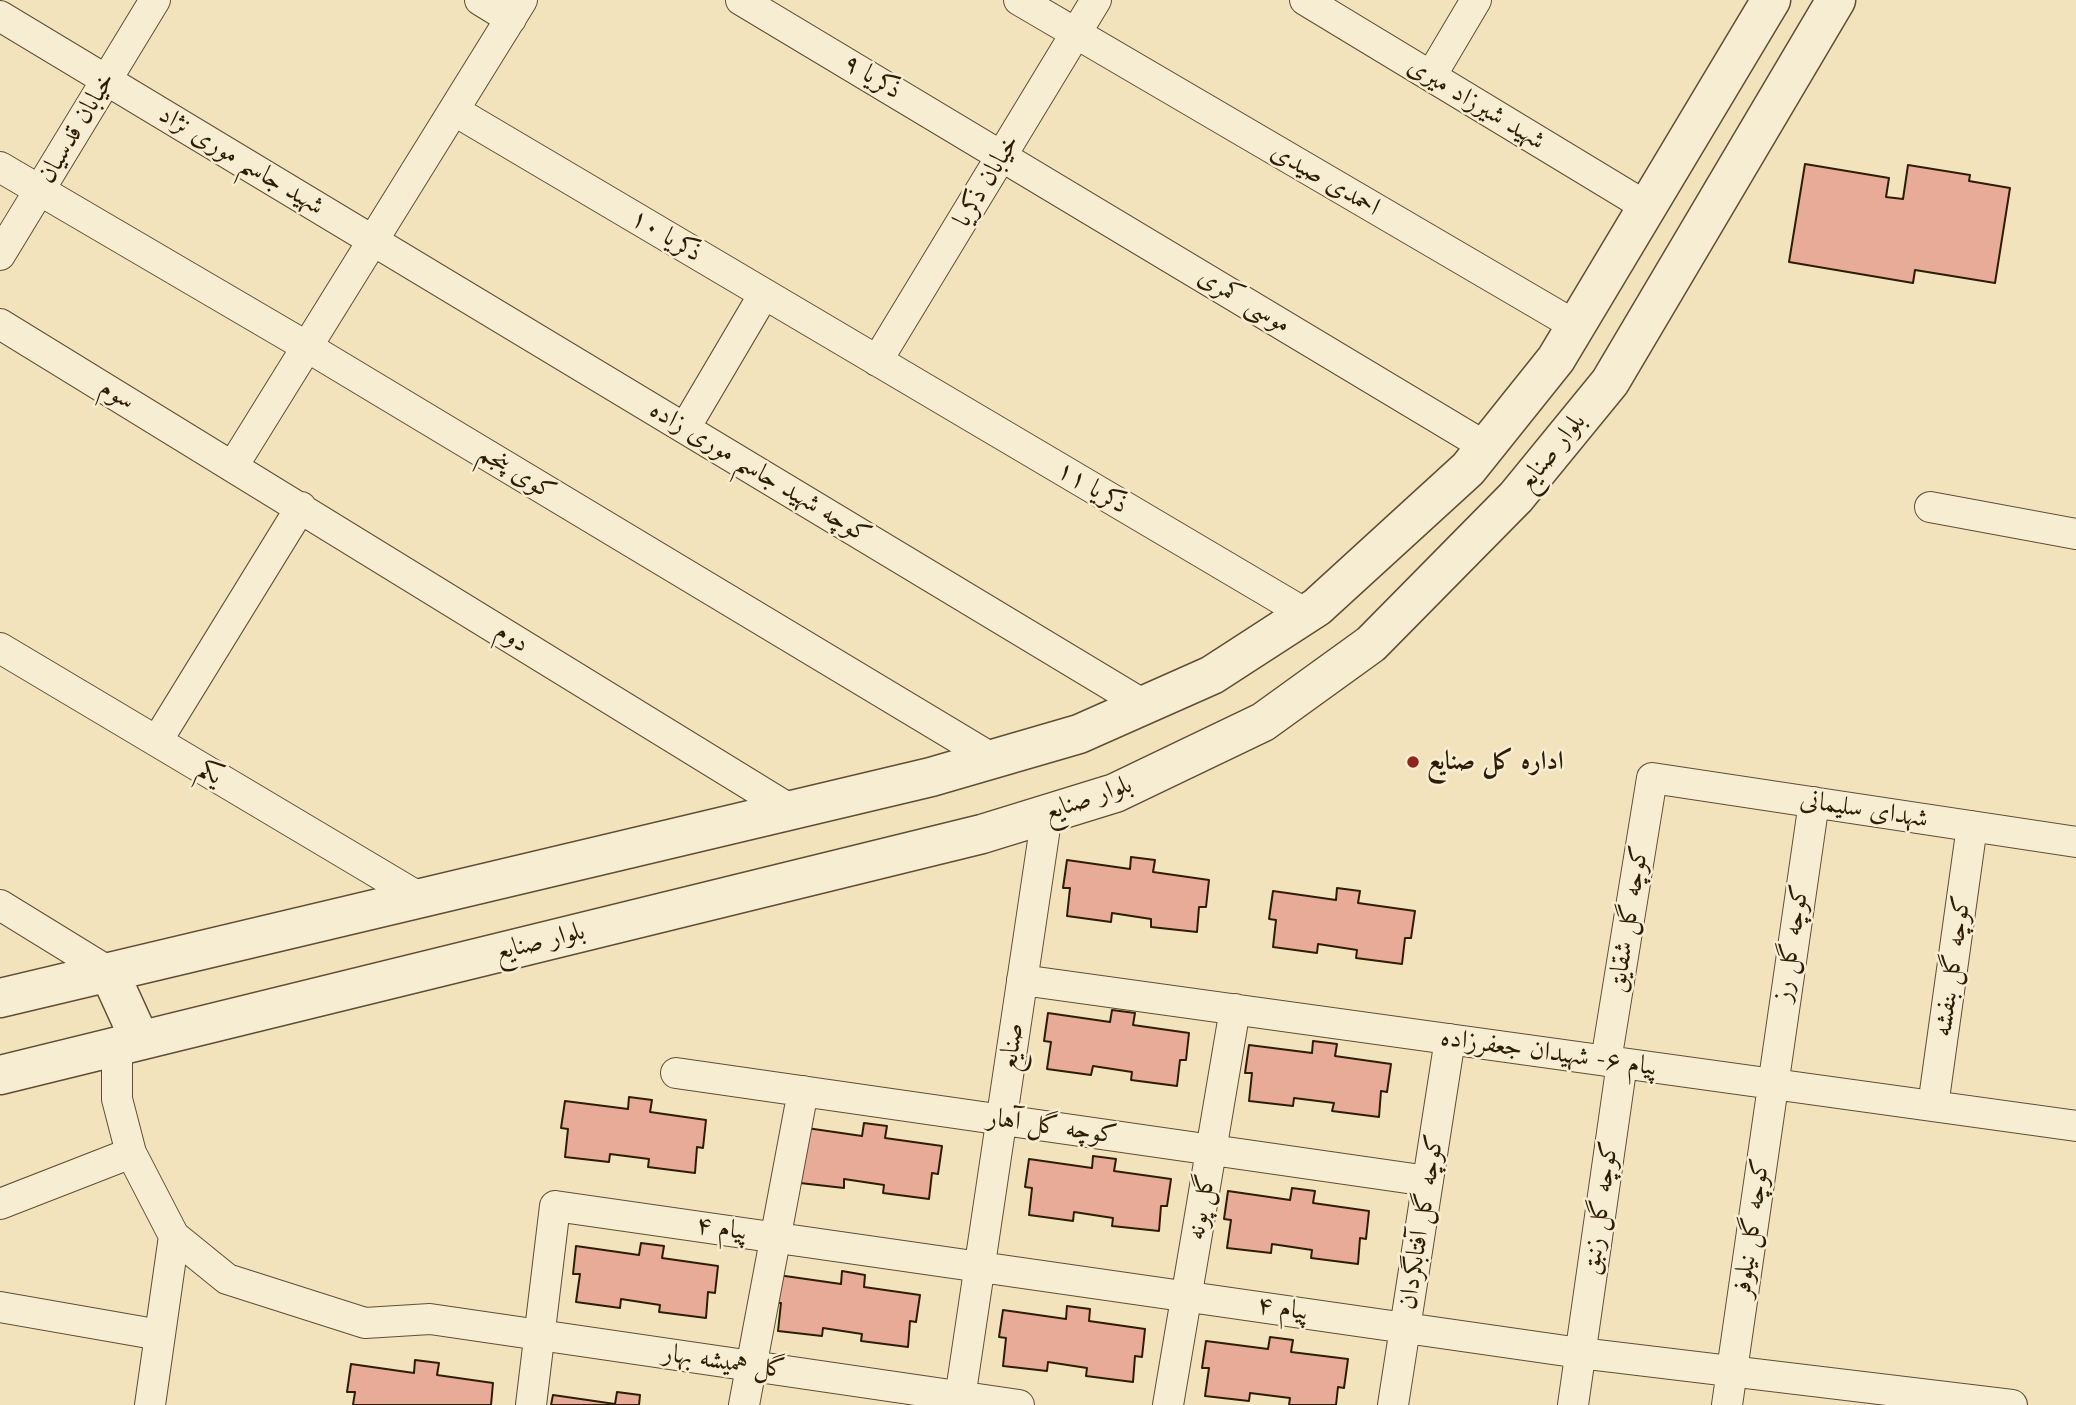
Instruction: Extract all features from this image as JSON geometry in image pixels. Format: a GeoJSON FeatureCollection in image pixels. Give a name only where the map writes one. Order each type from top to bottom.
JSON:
{"type":"FeatureCollection","features":[{"type":"Feature","properties":{"kind":"street","name":"خیابان قدسیان"},"geometry":{"type":"LineString","coordinates":[[0,255],[155,0]]}},
{"type":"Feature","properties":{"kind":"street"},"geometry":{"type":"LineString","coordinates":[[233,466],[375,242],[517,9],[480,0]]}},
{"type":"Feature","properties":{"kind":"street","name":"ذکریا ۹"},"geometry":{"type":"LineString","coordinates":[[741,0],[1003,154]]}},
{"type":"Feature","properties":{"kind":"street","name":"احمدی صیدی"},"geometry":{"type":"LineString","coordinates":[[1019,0],[1576,326]]}},
{"type":"Feature","properties":{"kind":"street","name":"خیابان ذکریا"},"geometry":{"type":"LineString","coordinates":[[877,361],[1096,0]]}},
{"type":"Feature","properties":{"kind":"street","name":"شهید شیرزاد میری"},"geometry":{"type":"LineString","coordinates":[[1305,0],[1647,207]]}},
{"type":"Feature","properties":{"kind":"street"},"geometry":{"type":"LineString","coordinates":[[1431,76],[1476,0]]}},
{"type":"Feature","properties":{"kind":"street","name":"بلوار صنایع"},"geometry":{"type":"LineString","coordinates":[[0,998],[791,810],[993,759],[1079,734],[1212,675],[1306,614],[1446,489],[1486,447],[1556,359],[1771,0]]}},
{"type":"Feature","properties":{"kind":"street","name":"بلوار صنایع"},"geometry":{"type":"LineString","coordinates":[[0,1075],[982,834],[1115,793],[1262,722],[1371,644],[1516,497],[1609,382],[1836,0]]}},
{"type":"Feature","properties":{"kind":"street","name":"شهید جاسم موری نژاد"},"geometry":{"type":"LineString","coordinates":[[0,16],[375,242]]}},
{"type":"Feature","properties":{"kind":"street","name":"ذکریا ۱۰"},"geometry":{"type":"LineString","coordinates":[[455,111],[877,361]]}},
{"type":"Feature","properties":{"kind":"street","name":"موسی کمری"},"geometry":{"type":"LineString","coordinates":[[1003,154],[1486,447]]}},
{"type":"Feature","properties":{"kind":"street","name":"کوی پنجم"},"geometry":{"type":"LineString","coordinates":[[0,167],[309,348],[993,759]]}},
{"type":"Feature","properties":{"kind":"street","name":"کوچه شهید جاسم موری زاده"},"geometry":{"type":"LineString","coordinates":[[375,242],[1144,705]]}},
{"type":"Feature","properties":{"kind":"street"},"geometry":{"type":"LineString","coordinates":[[685,428],[764,294]]}},
{"type":"Feature","properties":{"kind":"street","name":"سوم"},"geometry":{"type":"LineString","coordinates":[[0,324],[233,466]]}},
{"type":"Feature","properties":{"kind":"street","name":"ذکریا ۱۱"},"geometry":{"type":"LineString","coordinates":[[877,361],[1306,614]]}},
{"type":"Feature","properties":{"kind":"street","name":"دوم"},"geometry":{"type":"LineString","coordinates":[[233,466],[791,810]]}},
{"type":"Feature","properties":{"kind":"street"},"geometry":{"type":"LineString","coordinates":[[1446,489],[1487,526]]}},
{"type":"Feature","properties":{"kind":"street"},"geometry":{"type":"LineString","coordinates":[[1930,507],[2076,534]]}},
{"type":"Feature","properties":{"kind":"street"},"geometry":{"type":"LineString","coordinates":[[157,741],[301,508]]}},
{"type":"Feature","properties":{"kind":"street","name":"یکم"},"geometry":{"type":"LineString","coordinates":[[0,648],[420,898]]}},
{"type":"Feature","properties":{"kind":"street","name":"شهدای سلیمانی"},"geometry":{"type":"LineString","coordinates":[[1652,778],[2076,842]]}},
{"type":"Feature","properties":{"kind":"street","name":"کوچه گل شقایق"},"geometry":{"type":"LineString","coordinates":[[1614,1062],[1652,778]]}},
{"type":"Feature","properties":{"kind":"street","name":"کوچه گل رز"},"geometry":{"type":"LineString","coordinates":[[1771,1084],[1814,802]]}},
{"type":"Feature","properties":{"kind":"street","name":"صنایع"},"geometry":{"type":"LineString","coordinates":[[960,1401],[1046,814]]}},
{"type":"Feature","properties":{"kind":"street","name":"کوچه گل بنفشه"},"geometry":{"type":"LineString","coordinates":[[1933,1106],[1972,826]]}},
{"type":"Feature","properties":{"kind":"street"},"geometry":{"type":"LineString","coordinates":[[0,905],[109,972],[128,1043],[117,1099],[131,1153],[174,1236],[150,1405]]}},
{"type":"Feature","properties":{"kind":"street","name":"پیام ۶- شهیدان جعفرزاده"},"geometry":{"type":"LineString","coordinates":[[1022,980],[2076,1126]]}},
{"type":"Feature","properties":{"kind":"street","name":"گل پونه"},"geometry":{"type":"LineString","coordinates":[[1168,1405],[1235,1009]]}},
{"type":"Feature","properties":{"kind":"street","name":"کوچه گل آفتابگردان"},"geometry":{"type":"LineString","coordinates":[[1393,1405],[1450,1039]]}},
{"type":"Feature","properties":{"kind":"street","name":"کوچه گل زنبق"},"geometry":{"type":"LineString","coordinates":[[1573,1405],[1614,1062]]}},
{"type":"Feature","properties":{"kind":"street","name":"کوچه گل آهار"},"geometry":{"type":"LineString","coordinates":[[676,1073],[1428,1181]]}},
{"type":"Feature","properties":{"kind":"street","name":"کوچه گل نیلوفر"},"geometry":{"type":"LineString","coordinates":[[1727,1405],[1771,1084]]}},
{"type":"Feature","properties":{"kind":"street"},"geometry":{"type":"LineString","coordinates":[[744,1405],[803,1091]]}},
{"type":"Feature","properties":{"kind":"street"},"geometry":{"type":"LineString","coordinates":[[0,1204],[131,1153]]}},
{"type":"Feature","properties":{"kind":"street","name":"پیام ۴"},"geometry":{"type":"LineString","coordinates":[[540,1335],[555,1206],[1580,1353],[2012,1405]]}},
{"type":"Feature","properties":{"kind":"street","name":"گل همیشه بهار"},"geometry":{"type":"LineString","coordinates":[[174,1236],[226,1279],[365,1322],[430,1319],[751,1366],[960,1401],[1018,1405]]}},
{"type":"Feature","properties":{"kind":"street"},"geometry":{"type":"LineString","coordinates":[[0,1307],[160,1335]]}},
{"type":"Feature","properties":{"kind":"street"},"geometry":{"type":"LineString","coordinates":[[531,1405],[540,1335]]}},
{"type":"Feature","properties":{"kind":"building"},"geometry":{"type":"Polygon","coordinates":[[[1805,164],[1889,178],[1886,197],[1903,199],[1908,165],[1970,175],[1969,181],[2010,188],[1995,283],[1915,270],[1913,283],[1789,262],[1805,164]]]}},
{"type":"Feature","properties":{"kind":"building"},"geometry":{"type":"Polygon","coordinates":[[[1131,857],[1155,860],[1153,872],[1209,880],[1206,907],[1199,907],[1197,932],[1151,927],[1151,919],[1112,913],[1111,922],[1067,916],[1070,888],[1063,888],[1067,860],[1130,869],[1131,857]]]}},
{"type":"Feature","properties":{"kind":"building"},"geometry":{"type":"Polygon","coordinates":[[[1337,888],[1360,891],[1358,903],[1415,911],[1411,938],[1405,938],[1402,964],[1356,958],[1357,950],[1318,944],[1317,953],[1273,947],[1276,920],[1269,919],[1273,891],[1336,900],[1337,888]]]}},
{"type":"Feature","properties":{"kind":"building"},"geometry":{"type":"Polygon","coordinates":[[[1112,1010],[1135,1013],[1133,1025],[1189,1033],[1186,1060],[1180,1060],[1177,1086],[1131,1080],[1132,1072],[1093,1066],[1091,1075],[1047,1069],[1051,1042],[1044,1041],[1048,1013],[1110,1022],[1112,1010]]]}},
{"type":"Feature","properties":{"kind":"building"},"geometry":{"type":"Polygon","coordinates":[[[1313,1041],[1337,1044],[1335,1056],[1391,1064],[1387,1092],[1381,1091],[1379,1117],[1332,1111],[1334,1103],[1294,1098],[1293,1106],[1249,1101],[1252,1073],[1245,1073],[1249,1045],[1312,1053],[1313,1041]]]}},
{"type":"Feature","properties":{"kind":"building"},"geometry":{"type":"Polygon","coordinates":[[[629,1097],[652,1100],[650,1112],[706,1120],[703,1148],[697,1147],[695,1173],[648,1167],[649,1159],[610,1154],[609,1162],[565,1157],[568,1129],[561,1128],[565,1101],[628,1109],[629,1097]]]}},
{"type":"Feature","properties":{"kind":"building"},"geometry":{"type":"Polygon","coordinates":[[[864,1123],[887,1126],[885,1138],[942,1146],[938,1174],[932,1173],[929,1199],[883,1193],[884,1185],[844,1179],[844,1188],[800,1183],[800,1127],[862,1136],[864,1123]]]}},
{"type":"Feature","properties":{"kind":"building"},"geometry":{"type":"Polygon","coordinates":[[[1093,1156],[1116,1159],[1114,1171],[1171,1179],[1167,1206],[1161,1206],[1159,1231],[1112,1226],[1113,1218],[1074,1212],[1073,1221],[1029,1215],[1032,1188],[1025,1187],[1029,1159],[1092,1168],[1093,1156]]]}},
{"type":"Feature","properties":{"kind":"building"},"geometry":{"type":"Polygon","coordinates":[[[1292,1188],[1315,1191],[1313,1203],[1369,1211],[1366,1239],[1360,1238],[1358,1264],[1311,1258],[1312,1250],[1272,1244],[1271,1253],[1227,1248],[1231,1220],[1224,1219],[1228,1191],[1290,1200],[1292,1188]]]}},
{"type":"Feature","properties":{"kind":"building"},"geometry":{"type":"Polygon","coordinates":[[[641,1243],[664,1246],[662,1258],[718,1266],[715,1293],[708,1292],[706,1318],[659,1312],[660,1305],[621,1299],[620,1308],[576,1302],[580,1274],[573,1274],[576,1246],[639,1255],[641,1243]]]}},
{"type":"Feature","properties":{"kind":"building"},"geometry":{"type":"Polygon","coordinates":[[[842,1271],[865,1275],[864,1287],[920,1295],[916,1322],[910,1321],[908,1347],[861,1341],[862,1334],[823,1328],[822,1336],[778,1331],[781,1303],[774,1303],[778,1275],[841,1284],[842,1271]]]}},
{"type":"Feature","properties":{"kind":"building"},"geometry":{"type":"Polygon","coordinates":[[[1067,1306],[1090,1309],[1089,1321],[1145,1329],[1142,1357],[1135,1356],[1133,1382],[1086,1376],[1087,1368],[1048,1362],[1047,1371],[1003,1366],[1006,1338],[999,1337],[1003,1310],[1066,1319],[1067,1306]]]}},
{"type":"Feature","properties":{"kind":"building"},"geometry":{"type":"Polygon","coordinates":[[[1270,1337],[1293,1340],[1291,1352],[1348,1359],[1344,1388],[1338,1387],[1336,1405],[1289,1405],[1290,1398],[1250,1393],[1249,1401],[1205,1396],[1209,1368],[1202,1368],[1206,1341],[1268,1349],[1270,1337]]]}},
{"type":"Feature","properties":{"kind":"building"},"geometry":{"type":"Polygon","coordinates":[[[415,1360],[439,1363],[437,1375],[493,1383],[491,1405],[353,1405],[355,1392],[347,1392],[351,1364],[414,1373],[415,1360]]]}},
{"type":"Feature","properties":{"kind":"building"},"geometry":{"type":"Polygon","coordinates":[[[617,1392],[640,1395],[639,1405],[551,1405],[553,1395],[615,1404],[617,1392]]]}},
{"type":"Feature","properties":{"kind":"place","name":"اداره کل صنایع"},"geometry":{"type":"Point","coordinates":[1413,762]}}]}
